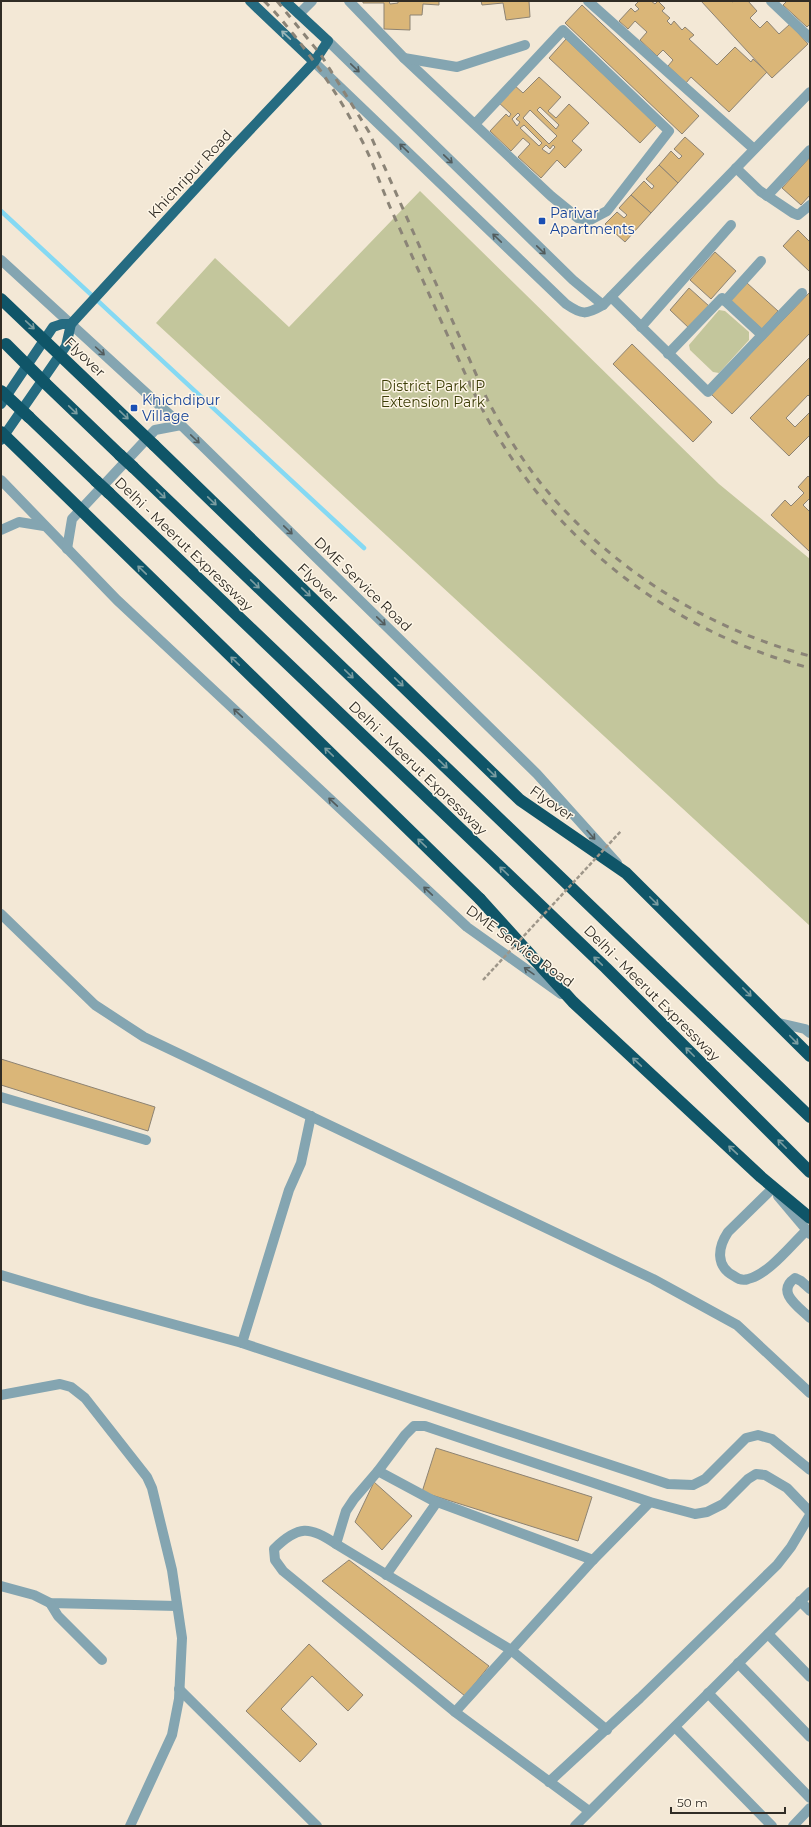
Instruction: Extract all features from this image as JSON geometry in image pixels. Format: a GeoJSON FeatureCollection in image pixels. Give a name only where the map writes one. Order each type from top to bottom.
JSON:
{"type":"FeatureCollection","features":[{"type":"Feature","properties":{"kind":"highway","name":"Flyover"},"geometry":{"type":"LineString","coordinates":[[1,298],[69,362],[520,800],[626,873],[810,1056]]}},
{"type":"Feature","properties":{"kind":"highway","name":"Delhi - Meerut Expressway"},"geometry":{"type":"LineString","coordinates":[[3,342],[810,1117]]}},
{"type":"Feature","properties":{"kind":"highway","name":"Delhi - Meerut Expressway"},"geometry":{"type":"LineString","coordinates":[[1,391],[606,968],[810,1172]]}},
{"type":"Feature","properties":{"kind":"highway"},"geometry":{"type":"LineString","coordinates":[[1,432],[480,899],[573,1002],[761,1177],[810,1218]]}},
{"type":"Feature","properties":{"kind":"main road"},"geometry":{"type":"LineString","coordinates":[[250,1],[314,62]]}},
{"type":"Feature","properties":{"kind":"main road"},"geometry":{"type":"LineString","coordinates":[[285,1],[328,40]]}},
{"type":"Feature","properties":{"kind":"main road","name":"Khichripur Road"},"geometry":{"type":"LineString","coordinates":[[1,440],[66,346],[71,324],[314,62],[328,40]]}},
{"type":"Feature","properties":{"kind":"main road"},"geometry":{"type":"LineString","coordinates":[[1,404],[53,327],[62,324],[71,324]]}},
{"type":"Feature","properties":{"kind":"street"},"geometry":{"type":"LineString","coordinates":[[299,14],[312,1]]}},
{"type":"Feature","properties":{"kind":"street"},"geometry":{"type":"LineString","coordinates":[[349,1],[404,58],[474,124],[551,196],[578,218],[590,220],[608,211],[669,131],[563,30],[474,124]]}},
{"type":"Feature","properties":{"kind":"street"},"geometry":{"type":"LineString","coordinates":[[588,1],[754,149]]}},
{"type":"Feature","properties":{"kind":"street"},"geometry":{"type":"LineString","coordinates":[[771,1],[810,38]]}},
{"type":"Feature","properties":{"kind":"street"},"geometry":{"type":"LineString","coordinates":[[328,40],[573,280],[603,305]]}},
{"type":"Feature","properties":{"kind":"street"},"geometry":{"type":"LineString","coordinates":[[404,58],[457,67],[525,45]]}},
{"type":"Feature","properties":{"kind":"street"},"geometry":{"type":"LineString","coordinates":[[314,62],[566,304],[578,312],[585,313],[603,305],[810,92]]}},
{"type":"Feature","properties":{"kind":"street"},"geometry":{"type":"LineString","coordinates":[[767,196],[810,150]]}},
{"type":"Feature","properties":{"kind":"street"},"geometry":{"type":"LineString","coordinates":[[736,168],[767,196],[798,215],[810,205]]}},
{"type":"Feature","properties":{"kind":"street"},"geometry":{"type":"LineString","coordinates":[[641,327],[731,225]]}},
{"type":"Feature","properties":{"kind":"street","name":"DME Service Road"},"geometry":{"type":"LineString","coordinates":[[1,260],[181,425],[537,774],[626,873]]}},
{"type":"Feature","properties":{"kind":"street"},"geometry":{"type":"LineString","coordinates":[[725,301],[762,261]]}},
{"type":"Feature","properties":{"kind":"street"},"geometry":{"type":"LineString","coordinates":[[611,297],[708,392],[802,293]]}},
{"type":"Feature","properties":{"kind":"street"},"geometry":{"type":"LineString","coordinates":[[668,354],[722,298],[762,335]]}},
{"type":"Feature","properties":{"kind":"street"},"geometry":{"type":"LineString","coordinates":[[67,549],[72,519],[155,430],[181,425]]}},
{"type":"Feature","properties":{"kind":"street","name":"DME Service Road"},"geometry":{"type":"LineString","coordinates":[[1,480],[117,600],[467,927],[573,1002]]}},
{"type":"Feature","properties":{"kind":"street"},"geometry":{"type":"LineString","coordinates":[[1,530],[19,522],[44,526]]}},
{"type":"Feature","properties":{"kind":"street"},"geometry":{"type":"LineString","coordinates":[[1,914],[95,1005],[144,1036],[653,1279],[737,1325],[810,1393]]}},
{"type":"Feature","properties":{"kind":"street"},"geometry":{"type":"LineString","coordinates":[[778,1023],[805,1029],[810,1033]]}},
{"type":"Feature","properties":{"kind":"street"},"geometry":{"type":"LineString","coordinates":[[1,1097],[146,1140]]}},
{"type":"Feature","properties":{"kind":"street"},"geometry":{"type":"LineString","coordinates":[[242,1343],[289,1190],[301,1163],[311,1116]]}},
{"type":"Feature","properties":{"kind":"street"},"geometry":{"type":"LineString","coordinates":[[761,1177],[772,1189],[808,1232],[768,1268],[748,1280],[739,1279],[724,1268],[720,1261],[720,1250],[723,1240],[728,1232],[772,1189]]}},
{"type":"Feature","properties":{"kind":"street"},"geometry":{"type":"LineString","coordinates":[[1,1275],[242,1343],[668,1484],[693,1485],[706,1479],[746,1438],[758,1435],[772,1439],[810,1470]]}},
{"type":"Feature","properties":{"kind":"street"},"geometry":{"type":"LineString","coordinates":[[810,1289],[801,1280],[795,1278],[790,1281],[786,1289],[791,1300],[810,1318]]}},
{"type":"Feature","properties":{"kind":"street"},"geometry":{"type":"LineString","coordinates":[[1,1395],[60,1384],[71,1387],[85,1398],[147,1477],[152,1488],[172,1570],[182,1638],[179,1689],[180,1699],[172,1735],[130,1826]]}},
{"type":"Feature","properties":{"kind":"street"},"geometry":{"type":"LineString","coordinates":[[336,1544],[346,1511],[405,1435],[414,1426],[425,1426],[650,1502],[695,1514],[707,1512],[723,1504],[748,1479],[756,1474],[765,1475],[787,1488],[810,1512]]}},
{"type":"Feature","properties":{"kind":"street"},"geometry":{"type":"LineString","coordinates":[[378,1471],[437,1502],[593,1560]]}},
{"type":"Feature","properties":{"kind":"street"},"geometry":{"type":"LineString","coordinates":[[386,1574],[437,1502]]}},
{"type":"Feature","properties":{"kind":"street"},"geometry":{"type":"LineString","coordinates":[[455,1712],[593,1560],[650,1502]]}},
{"type":"Feature","properties":{"kind":"street"},"geometry":{"type":"LineString","coordinates":[[549,1782],[607,1730],[777,1565],[791,1547],[810,1515]]}},
{"type":"Feature","properties":{"kind":"street"},"geometry":{"type":"LineString","coordinates":[[589,1811],[455,1712],[317,1600],[283,1571],[275,1560],[274,1549],[295,1533],[308,1530],[321,1534],[511,1650],[607,1730]]}},
{"type":"Feature","properties":{"kind":"street"},"geometry":{"type":"LineString","coordinates":[[1,1586],[34,1595],[50,1603],[177,1606]]}},
{"type":"Feature","properties":{"kind":"street"},"geometry":{"type":"LineString","coordinates":[[575,1826],[810,1592]]}},
{"type":"Feature","properties":{"kind":"street"},"geometry":{"type":"LineString","coordinates":[[800,1601],[810,1611]]}},
{"type":"Feature","properties":{"kind":"street"},"geometry":{"type":"LineString","coordinates":[[50,1603],[58,1616],[102,1660]]}},
{"type":"Feature","properties":{"kind":"street"},"geometry":{"type":"LineString","coordinates":[[768,1634],[810,1677]]}},
{"type":"Feature","properties":{"kind":"street"},"geometry":{"type":"LineString","coordinates":[[738,1663],[810,1737]]}},
{"type":"Feature","properties":{"kind":"street"},"geometry":{"type":"LineString","coordinates":[[179,1689],[317,1826]]}},
{"type":"Feature","properties":{"kind":"street"},"geometry":{"type":"LineString","coordinates":[[708,1693],[810,1798]]}},
{"type":"Feature","properties":{"kind":"street"},"geometry":{"type":"LineString","coordinates":[[675,1727],[772,1826]]}},
{"type":"Feature","properties":{"kind":"street"},"geometry":{"type":"LineString","coordinates":[[793,1826],[810,1808]]}},
{"type":"Feature","properties":{"kind":"path"},"geometry":{"type":"LineString","coordinates":[[483,980],[621,831]]}},
{"type":"Feature","properties":{"kind":"green space","name":"District Park IP Extension Park"},"geometry":{"type":"Polygon","coordinates":[[[420,191],[719,484],[810,559],[810,926],[156,323],[215,258],[289,327],[420,191]]]}},
{"type":"Feature","properties":{"kind":"green space"},"geometry":{"type":"Polygon","coordinates":[[[719,310],[725,311],[749,332],[749,340],[719,373],[713,372],[690,350],[689,345],[719,310]]]}},
{"type":"Feature","properties":{"kind":"building"},"geometry":{"type":"Polygon","coordinates":[[[363,1],[389,1],[390,4],[398,3],[398,1],[439,1],[439,5],[423,4],[422,15],[410,15],[410,30],[384,29],[384,3],[363,3],[363,1]]]}},
{"type":"Feature","properties":{"kind":"building"},"geometry":{"type":"Polygon","coordinates":[[[481,1],[529,1],[530,17],[506,20],[503,3],[482,5],[481,1]]]}},
{"type":"Feature","properties":{"kind":"building"},"geometry":{"type":"Polygon","coordinates":[[[639,1],[651,1],[655,4],[658,1],[665,8],[662,11],[670,18],[667,21],[671,25],[674,21],[682,30],[685,27],[694,35],[689,39],[717,65],[735,47],[751,62],[753,59],[767,72],[729,112],[691,77],[686,83],[668,66],[673,60],[663,50],[657,56],[640,40],[647,32],[635,21],[628,29],[619,21],[631,8],[635,12],[639,9],[635,5],[639,1]]]}},
{"type":"Feature","properties":{"kind":"building"},"geometry":{"type":"Polygon","coordinates":[[[701,1],[748,1],[757,11],[750,18],[760,28],[767,21],[779,34],[790,24],[808,44],[772,78],[701,1]]]}},
{"type":"Feature","properties":{"kind":"building"},"geometry":{"type":"Polygon","coordinates":[[[787,1],[810,1],[810,24],[807,27],[783,5],[787,1]]]}},
{"type":"Feature","properties":{"kind":"building"},"geometry":{"type":"Polygon","coordinates":[[[582,5],[699,116],[682,134],[565,23],[582,5]]]}},
{"type":"Feature","properties":{"kind":"building"},"geometry":{"type":"Polygon","coordinates":[[[566,39],[657,125],[640,143],[549,58],[566,39]]]}},
{"type":"Feature","properties":{"kind":"building"},"geometry":{"type":"Polygon","coordinates":[[[539,77],[561,97],[548,111],[556,118],[569,104],[589,123],[572,141],[582,150],[565,168],[557,160],[541,178],[518,157],[530,144],[523,138],[511,151],[490,131],[506,114],[509,117],[511,114],[497,101],[513,84],[523,93],[539,77]],[[540,107],[537,110],[556,129],[559,125],[540,107]],[[530,110],[523,118],[549,144],[557,136],[530,110]],[[518,113],[512,119],[517,126],[520,122],[516,119],[520,115],[518,113]],[[524,125],[520,128],[539,146],[542,143],[524,125]],[[546,145],[542,149],[549,154],[555,147],[553,145],[550,149],[546,145]]]}},
{"type":"Feature","properties":{"kind":"building"},"geometry":{"type":"Polygon","coordinates":[[[685,137],[704,154],[678,183],[659,165],[671,151],[679,159],[682,156],[674,149],[685,137]]]}},
{"type":"Feature","properties":{"kind":"building"},"geometry":{"type":"Polygon","coordinates":[[[810,157],[810,195],[801,205],[782,188],[810,157]]]}},
{"type":"Feature","properties":{"kind":"building"},"geometry":{"type":"Polygon","coordinates":[[[659,165],[678,183],[651,213],[631,195],[644,181],[652,189],[654,186],[646,179],[659,165]]]}},
{"type":"Feature","properties":{"kind":"building"},"geometry":{"type":"Polygon","coordinates":[[[631,195],[651,213],[625,242],[605,224],[617,212],[624,218],[627,215],[619,208],[631,195]]]}},
{"type":"Feature","properties":{"kind":"building"},"geometry":{"type":"Polygon","coordinates":[[[798,230],[810,242],[810,272],[783,246],[798,230]]]}},
{"type":"Feature","properties":{"kind":"building"},"geometry":{"type":"Polygon","coordinates":[[[715,252],[736,271],[711,299],[690,280],[715,252]]]}},
{"type":"Feature","properties":{"kind":"building"},"geometry":{"type":"Polygon","coordinates":[[[747,283],[778,311],[762,329],[730,301],[747,283]]]}},
{"type":"Feature","properties":{"kind":"building"},"geometry":{"type":"Polygon","coordinates":[[[689,288],[709,306],[690,329],[670,310],[689,288]]]}},
{"type":"Feature","properties":{"kind":"building"},"geometry":{"type":"Polygon","coordinates":[[[810,292],[810,333],[732,414],[711,394],[810,292]]]}},
{"type":"Feature","properties":{"kind":"building"},"geometry":{"type":"Polygon","coordinates":[[[632,344],[712,422],[693,442],[613,364],[632,344]]]}},
{"type":"Feature","properties":{"kind":"building"},"geometry":{"type":"Polygon","coordinates":[[[810,357],[810,397],[808,395],[786,418],[795,427],[810,412],[810,435],[789,456],[750,418],[810,357]]]}},
{"type":"Feature","properties":{"kind":"building"},"geometry":{"type":"Polygon","coordinates":[[[808,476],[810,478],[810,498],[803,505],[810,512],[810,552],[771,515],[785,500],[791,506],[804,493],[798,487],[808,476]]]}},
{"type":"Feature","properties":{"kind":"building"},"geometry":{"type":"Polygon","coordinates":[[[1,1059],[155,1107],[148,1131],[1,1085],[1,1059]]]}},
{"type":"Feature","properties":{"kind":"building"},"geometry":{"type":"Polygon","coordinates":[[[436,1448],[592,1497],[578,1541],[422,1492],[436,1448]]]}},
{"type":"Feature","properties":{"kind":"building"},"geometry":{"type":"Polygon","coordinates":[[[374,1482],[412,1516],[382,1550],[355,1522],[374,1482]]]}},
{"type":"Feature","properties":{"kind":"building"},"geometry":{"type":"Polygon","coordinates":[[[349,1560],[489,1666],[465,1696],[322,1581],[349,1560]]]}},
{"type":"Feature","properties":{"kind":"building"},"geometry":{"type":"Polygon","coordinates":[[[309,1644],[363,1695],[348,1711],[312,1676],[281,1709],[317,1744],[300,1762],[246,1711],[309,1644]]]}},
{"type":"Feature","properties":{"kind":"waterway"},"geometry":{"type":"LineString","coordinates":[[1,211],[364,548]]}},
{"type":"Feature","properties":{"kind":"railway"},"geometry":{"type":"LineString","coordinates":[[264,1],[294,35],[312,59],[330,84],[353,123],[477,398],[497,435],[525,477],[557,516],[592,551],[631,582],[672,610],[716,634],[762,653],[810,668]]}},
{"type":"Feature","properties":{"kind":"railway"},"geometry":{"type":"LineString","coordinates":[[277,1],[321,55],[369,132],[487,399],[513,444],[543,486],[570,516],[599,544],[630,569],[663,592],[698,612],[734,629],[771,644],[810,656]]}},
{"type":"Feature","properties":{"kind":"place","name":"Parivar Apartments"},"geometry":{"type":"Point","coordinates":[542,221]}},
{"type":"Feature","properties":{"kind":"place","name":"Khichdipur Village"},"geometry":{"type":"Point","coordinates":[134,408]}}]}
